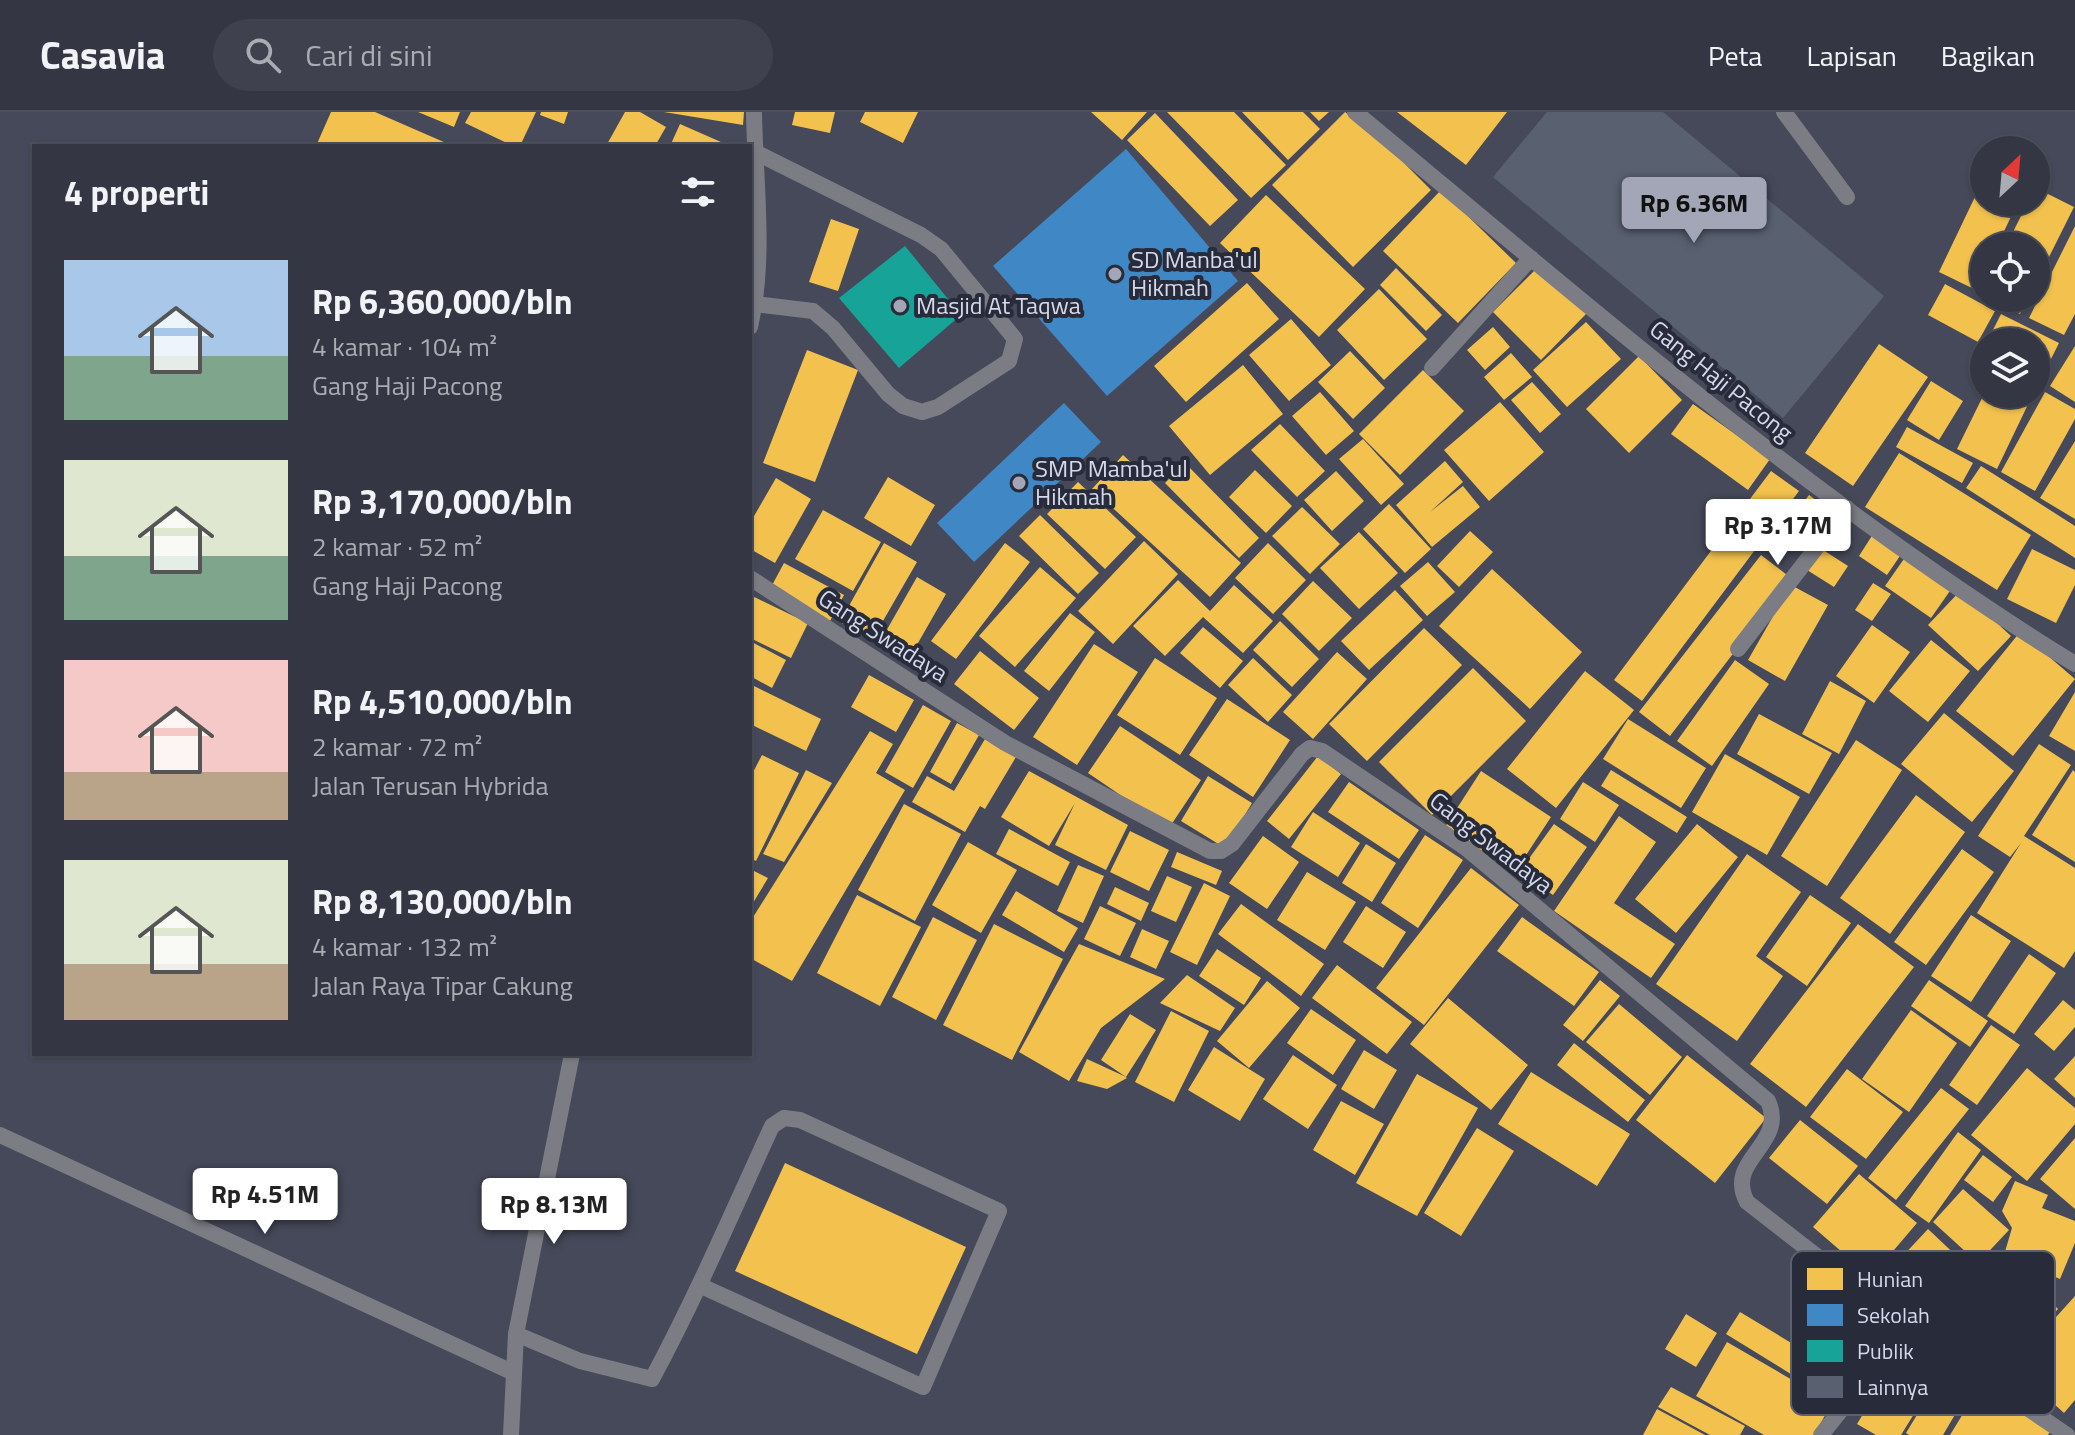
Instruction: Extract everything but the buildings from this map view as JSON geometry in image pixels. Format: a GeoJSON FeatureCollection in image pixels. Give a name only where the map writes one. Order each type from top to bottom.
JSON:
{"type":"FeatureCollection","features":[{"type":"Feature","properties":{"kind":"street"},"geometry":{"type":"LineString","coordinates":[[752,318],[755,304],[754,112]]}},
{"type":"Feature","properties":{"kind":"street","name":"Gang Haji Pacong"},"geometry":{"type":"LineString","coordinates":[[1355,112],[1751,439],[2003,620],[2075,664]]}},
{"type":"Feature","properties":{"kind":"street"},"geometry":{"type":"LineString","coordinates":[[1784,112],[1847,197]]}},
{"type":"Feature","properties":{"kind":"street"},"geometry":{"type":"LineString","coordinates":[[755,152],[921,235],[941,249],[1015,339],[1015,347],[1009,361],[938,407],[922,412],[903,406],[888,394],[833,328],[813,311],[755,304]]}},
{"type":"Feature","properties":{"kind":"street"},"geometry":{"type":"LineString","coordinates":[[1432,368],[1531,258]]}},
{"type":"Feature","properties":{"kind":"street"},"geometry":{"type":"LineString","coordinates":[[1738,649],[1847,508]]}},
{"type":"Feature","properties":{"kind":"street","name":"Gang Swadaya"},"geometry":{"type":"LineString","coordinates":[[752,579],[1005,743],[1210,851],[1221,851],[1232,844],[1302,754],[1310,748],[1322,751],[1466,848],[1768,1101],[1774,1113],[1768,1137],[1741,1174],[1741,1191],[1747,1202],[1810,1251]]}},
{"type":"Feature","properties":{"kind":"street"},"geometry":{"type":"LineString","coordinates":[[511,1435],[516,1334],[572,1056]]}},
{"type":"Feature","properties":{"kind":"street"},"geometry":{"type":"LineString","coordinates":[[516,1334],[580,1361],[652,1379],[772,1126],[784,1118],[800,1120],[999,1211],[923,1387],[699,1285]]}},
{"type":"Feature","properties":{"kind":"street"},"geometry":{"type":"LineString","coordinates":[[0,1135],[514,1373]]}},
{"type":"Feature","properties":{"kind":"street"},"geometry":{"type":"LineString","coordinates":[[1821,1435],[1837,1415]]}},
{"type":"Feature","properties":{"kind":"street","name":"Gang Swadaya"},"geometry":{"type":"LineString","coordinates":[[2038,1415],[2067,1435]]}},
{"type":"Feature","properties":{"kind":"place","name":"SD Manba'ul Hikmah"},"geometry":{"type":"Point","coordinates":[1115,274]}},
{"type":"Feature","properties":{"kind":"place","name":"Masjid At Taqwa"},"geometry":{"type":"Point","coordinates":[900,306]}},
{"type":"Feature","properties":{"kind":"place","name":"SMP Mamba'ul Hikmah"},"geometry":{"type":"Point","coordinates":[1019,483]}}]}
